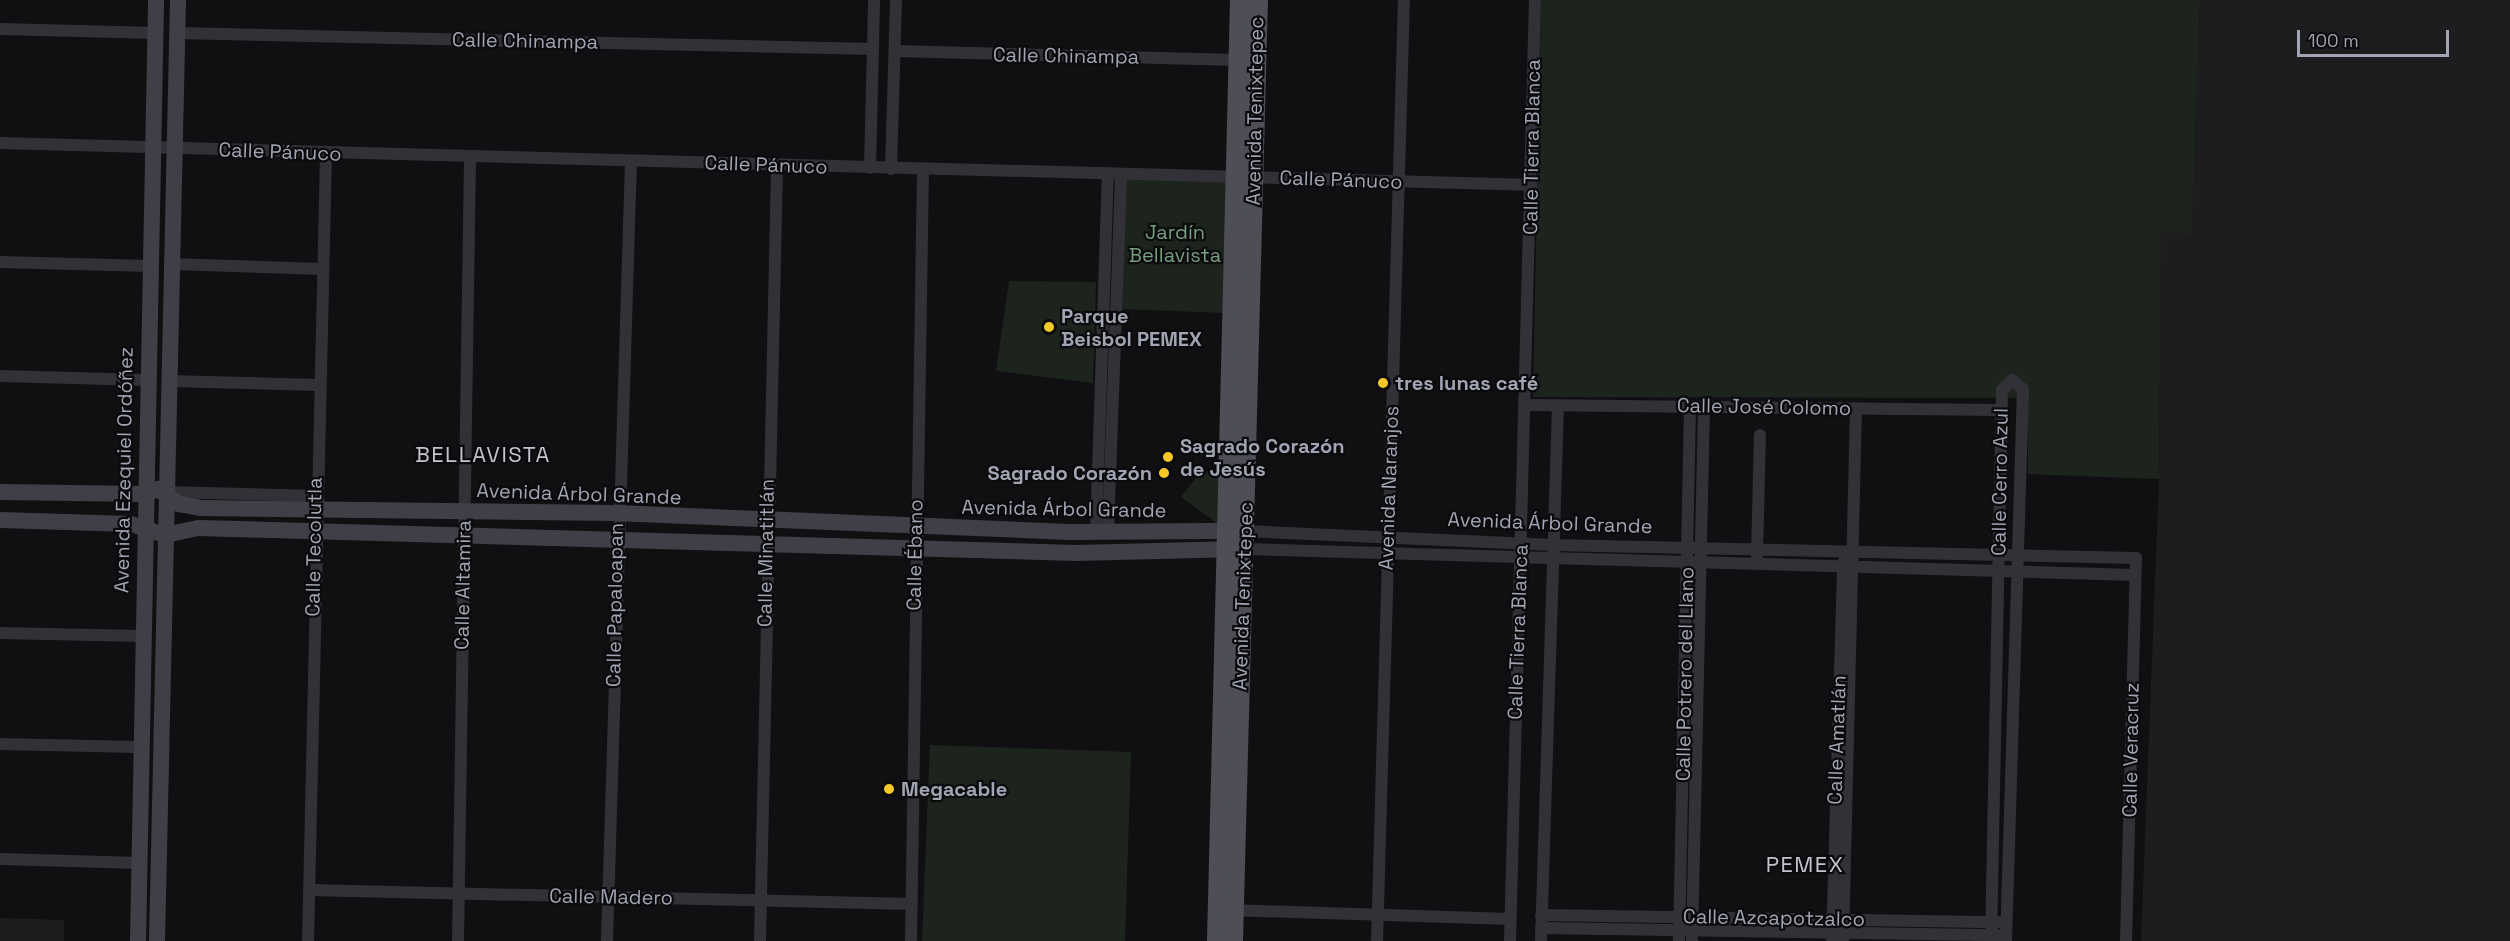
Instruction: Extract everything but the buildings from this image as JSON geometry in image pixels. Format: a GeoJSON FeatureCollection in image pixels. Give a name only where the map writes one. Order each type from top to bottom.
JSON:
{"type":"FeatureCollection","features":[{"type":"Feature","properties":{"kind":"main road","name":"Avenida Tenixtepec"},"geometry":{"type":"LineString","coordinates":[[1230,725],[1245,540],[1244,178],[1238,60],[1240,0]]}},
{"type":"Feature","properties":{"kind":"main road","name":"Avenida Tenixtepec"},"geometry":{"type":"LineString","coordinates":[[1233,941],[1226,910],[1230,725],[1225,540],[1244,178],[1258,0]]}},
{"type":"Feature","properties":{"kind":"main road","name":"Avenida Tenixtepec"},"geometry":{"type":"LineString","coordinates":[[1217,941],[1226,910]]}},
{"type":"Feature","properties":{"kind":"street","name":"Avenida Ezequiel Ordóñez"},"geometry":{"type":"LineString","coordinates":[[138,941],[140,863],[138,747],[156,0]]}},
{"type":"Feature","properties":{"kind":"street"},"geometry":{"type":"LineString","coordinates":[[156,941],[178,0]]}},
{"type":"Feature","properties":{"kind":"street"},"geometry":{"type":"LineString","coordinates":[[870,168],[874,0]]}},
{"type":"Feature","properties":{"kind":"street"},"geometry":{"type":"LineString","coordinates":[[891,169],[897,0]]}},
{"type":"Feature","properties":{"kind":"street","name":"Avenida Naranjos"},"geometry":{"type":"LineString","coordinates":[[1377,941],[1404,0]]}},
{"type":"Feature","properties":{"kind":"street","name":"Calle Tierra Blanca"},"geometry":{"type":"LineString","coordinates":[[1510,941],[1520,544],[1527,405],[1535,0]]}},
{"type":"Feature","properties":{"kind":"street"},"geometry":{"type":"LineString","coordinates":[[0,29],[156,33]]}},
{"type":"Feature","properties":{"kind":"street","name":"Calle Chinampa"},"geometry":{"type":"LineString","coordinates":[[177,33],[873,49]]}},
{"type":"Feature","properties":{"kind":"street","name":"Calle Chinampa"},"geometry":{"type":"LineString","coordinates":[[895,51],[1238,60]]}},
{"type":"Feature","properties":{"kind":"street","name":"Calle Pánuco"},"geometry":{"type":"LineString","coordinates":[[0,143],[326,154],[1531,185]]}},
{"type":"Feature","properties":{"kind":"street","name":"Calle Tecolutla"},"geometry":{"type":"LineString","coordinates":[[308,941],[314,533],[326,154]]}},
{"type":"Feature","properties":{"kind":"street","name":"Calle Altamira"},"geometry":{"type":"LineString","coordinates":[[458,941],[470,157]]}},
{"type":"Feature","properties":{"kind":"street","name":"Calle Papaloapan"},"geometry":{"type":"LineString","coordinates":[[607,941],[616,513],[631,162]]}},
{"type":"Feature","properties":{"kind":"street","name":"Calle Minatitlán"},"geometry":{"type":"LineString","coordinates":[[760,941],[765,543],[777,166]]}},
{"type":"Feature","properties":{"kind":"street","name":"Calle Ébano"},"geometry":{"type":"LineString","coordinates":[[911,941],[915,527],[923,170]]}},
{"type":"Feature","properties":{"kind":"street"},"geometry":{"type":"LineString","coordinates":[[1102,531],[1108,174]]}},
{"type":"Feature","properties":{"kind":"street"},"geometry":{"type":"LineString","coordinates":[[1102,531],[1121,175]]}},
{"type":"Feature","properties":{"kind":"street"},"geometry":{"type":"LineString","coordinates":[[0,262],[150,266]]}},
{"type":"Feature","properties":{"kind":"street"},"geometry":{"type":"LineString","coordinates":[[171,264],[322,269]]}},
{"type":"Feature","properties":{"kind":"street"},"geometry":{"type":"LineString","coordinates":[[0,376],[147,380]]}},
{"type":"Feature","properties":{"kind":"street"},"geometry":{"type":"LineString","coordinates":[[168,381],[318,385]]}},
{"type":"Feature","properties":{"kind":"street","name":"Calle Cerro Azul"},"geometry":{"type":"LineString","coordinates":[[1991,938],[2001,410],[2005,383],[2019,382],[2019,515],[2006,933]]}},
{"type":"Feature","properties":{"kind":"street","name":"Calle José Colomo"},"geometry":{"type":"LineString","coordinates":[[1527,405],[2001,410]]}},
{"type":"Feature","properties":{"kind":"street"},"geometry":{"type":"LineString","coordinates":[[1541,941],[1558,405]]}},
{"type":"Feature","properties":{"kind":"street","name":"Calle Potrero del Llano"},"geometry":{"type":"LineString","coordinates":[[1679,935],[1690,406]]}},
{"type":"Feature","properties":{"kind":"street","name":"Calle Potrero del Llano"},"geometry":{"type":"LineString","coordinates":[[1692,936],[1704,407]]}},
{"type":"Feature","properties":{"kind":"street","name":"Calle Amatlán"},"geometry":{"type":"LineString","coordinates":[[1837,937],[1855,568],[1851,549],[1856,408]]}},
{"type":"Feature","properties":{"kind":"street"},"geometry":{"type":"LineString","coordinates":[[1757,566],[1760,435]]}},
{"type":"Feature","properties":{"kind":"street"},"geometry":{"type":"LineString","coordinates":[[1688,480],[1702,480]]}},
{"type":"Feature","properties":{"kind":"street"},"geometry":{"type":"LineString","coordinates":[[0,492],[144,494],[150,489],[166,492]]}},
{"type":"Feature","properties":{"kind":"street"},"geometry":{"type":"LineString","coordinates":[[2000,489],[2019,489]]}},
{"type":"Feature","properties":{"kind":"street","name":"Avenida Árbol Grande"},"geometry":{"type":"LineString","coordinates":[[166,492],[190,507],[315,503],[464,511],[616,513],[766,523],[1102,531],[1225,540]]}},
{"type":"Feature","properties":{"kind":"street"},"geometry":{"type":"LineString","coordinates":[[1999,514],[2019,515]]}},
{"type":"Feature","properties":{"kind":"street","name":"Avenida Árbol Grande"},"geometry":{"type":"LineString","coordinates":[[0,520],[144,528],[165,535],[200,528],[314,533],[915,548],[1388,538],[1701,549],[1851,549],[2136,558]]}},
{"type":"Feature","properties":{"kind":"street","name":"Avenida Árbol Grande"},"geometry":{"type":"LineString","coordinates":[[1245,540],[1388,554],[1520,560],[2135,575]]}},
{"type":"Feature","properties":{"kind":"street","name":"Calle Amatlán"},"geometry":{"type":"LineString","coordinates":[[1838,919],[1842,567],[1851,549]]}},
{"type":"Feature","properties":{"kind":"street","name":"Calle Veracruz"},"geometry":{"type":"LineString","coordinates":[[2126,941],[2136,558]]}},
{"type":"Feature","properties":{"kind":"street"},"geometry":{"type":"LineString","coordinates":[[0,633],[141,636]]}},
{"type":"Feature","properties":{"kind":"street"},"geometry":{"type":"LineString","coordinates":[[0,744],[138,747],[149,736],[160,738]]}},
{"type":"Feature","properties":{"kind":"street"},"geometry":{"type":"LineString","coordinates":[[138,747],[147,762],[159,761]]}},
{"type":"Feature","properties":{"kind":"street"},"geometry":{"type":"LineString","coordinates":[[1995,752],[2012,752]]}},
{"type":"Feature","properties":{"kind":"street"},"geometry":{"type":"LineString","coordinates":[[0,860],[140,863]]}},
{"type":"Feature","properties":{"kind":"street","name":"Calle Madero"},"geometry":{"type":"LineString","coordinates":[[309,890],[912,904]]}},
{"type":"Feature","properties":{"kind":"street"},"geometry":{"type":"LineString","coordinates":[[1226,910],[1510,919]]}},
{"type":"Feature","properties":{"kind":"street","name":"Calle Azcapotzalco"},"geometry":{"type":"LineString","coordinates":[[1542,915],[1991,922],[2006,933]]}},
{"type":"Feature","properties":{"kind":"street","name":"Calle Azcapotzalco"},"geometry":{"type":"LineString","coordinates":[[1541,928],[1692,936],[1991,938],[2006,933]]}},
{"type":"Feature","properties":{"kind":"shaded area"},"geometry":{"type":"Polygon","coordinates":[[[2200,0],[2510,0],[2510,941],[2141,941],[2159,479],[2161,233],[2192,234],[2200,0]]]}},
{"type":"Feature","properties":{"kind":"shaded area"},"geometry":{"type":"Polygon","coordinates":[[[0,918],[64,920],[64,941],[0,941],[0,918]]]}},
{"type":"Feature","properties":{"kind":"green space"},"geometry":{"type":"Polygon","coordinates":[[[1541,0],[2200,0],[2192,234],[2161,233],[2159,479],[2028,474],[2028,398],[1533,397],[1541,0]]]}},
{"type":"Feature","properties":{"kind":"green space","name":"Jardín Bellavista"},"geometry":{"type":"Polygon","coordinates":[[[1123,178],[1229,181],[1224,313],[1122,309],[1123,178]]]}},
{"type":"Feature","properties":{"kind":"green space","name":"Parque Beisbol PEMEX"},"geometry":{"type":"Polygon","coordinates":[[[1009,281],[1096,282],[1093,383],[996,371],[1009,281]]]}},
{"type":"Feature","properties":{"kind":"green space"},"geometry":{"type":"Polygon","coordinates":[[[1219,471],[1218,524],[1181,497],[1200,473],[1219,471]]]}},
{"type":"Feature","properties":{"kind":"green space"},"geometry":{"type":"Polygon","coordinates":[[[930,745],[1131,752],[1125,941],[922,941],[930,745]]]}},
{"type":"Feature","properties":{"kind":"place","name":"Parque Beisbol PEMEX"},"geometry":{"type":"Point","coordinates":[1049,327]}},
{"type":"Feature","properties":{"kind":"place","name":"tres lunas café"},"geometry":{"type":"Point","coordinates":[1383,383]}},
{"type":"Feature","properties":{"kind":"place","name":"Sagrado Corazón de Jesús"},"geometry":{"type":"Point","coordinates":[1168,457]}},
{"type":"Feature","properties":{"kind":"place","name":"Sagrado Corazón"},"geometry":{"type":"Point","coordinates":[1164,473]}},
{"type":"Feature","properties":{"kind":"place","name":"Megacable"},"geometry":{"type":"Point","coordinates":[889,789]}},
{"type":"Feature","properties":{"kind":"district","name":"BELLAVISTA"},"geometry":{"type":"Point","coordinates":[483,455]}},
{"type":"Feature","properties":{"kind":"district","name":"PEMEX"},"geometry":{"type":"Point","coordinates":[1805,865]}}]}
